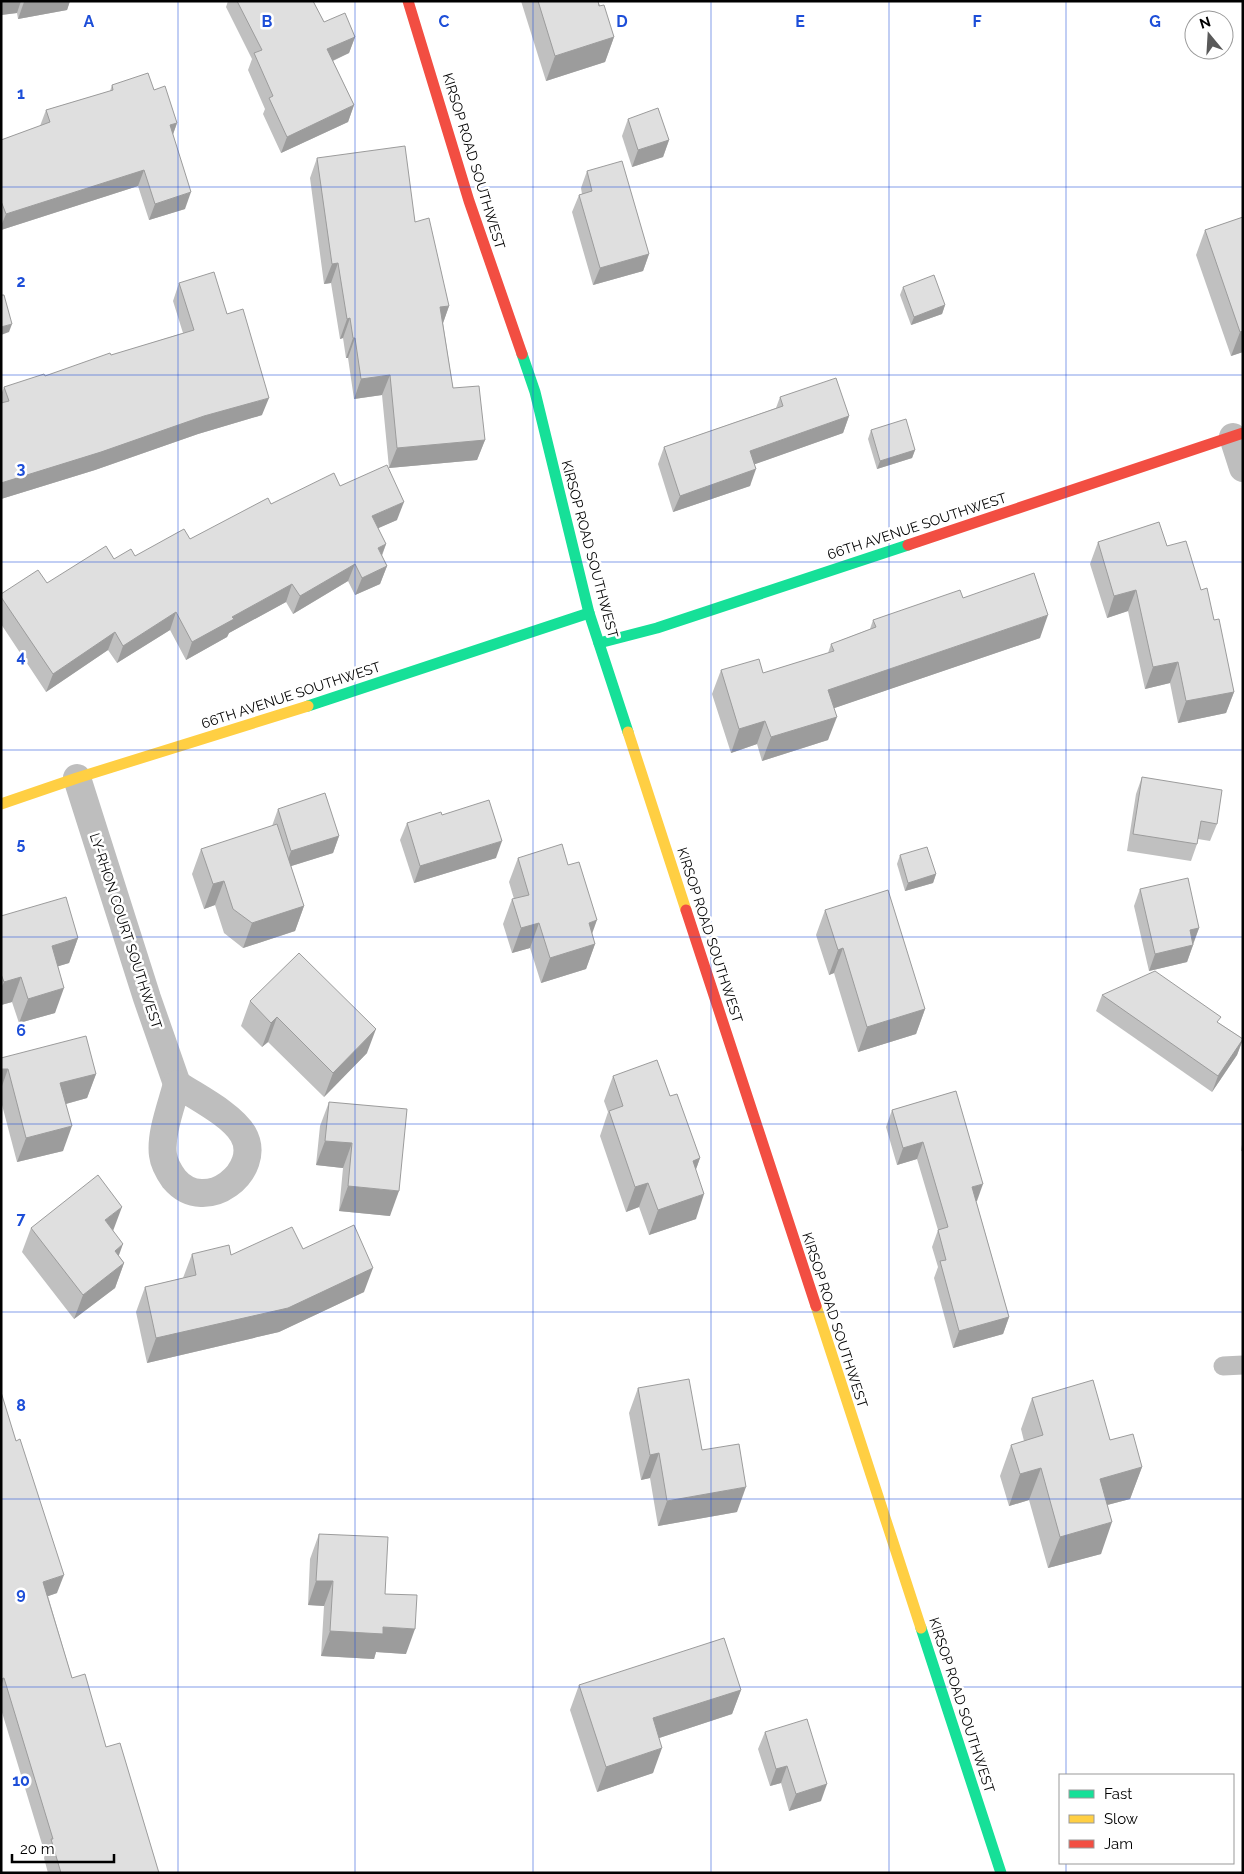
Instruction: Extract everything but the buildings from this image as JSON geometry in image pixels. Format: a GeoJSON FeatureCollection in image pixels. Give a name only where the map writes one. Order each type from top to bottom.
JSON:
{"type":"FeatureCollection","features":[{"type":"Feature","properties":{"kind":"street","name":"KIRSOP ROAD SOUTHWEST"},"geometry":{"type":"LineString","coordinates":[[408,1],[470,201],[535,392],[589,614],[1001,1873]]}},
{"type":"Feature","properties":{"kind":"street","name":"66TH AVENUE SOUTHWEST"},"geometry":{"type":"LineString","coordinates":[[599,643],[685,619],[1238,435]]}},
{"type":"Feature","properties":{"kind":"street"},"geometry":{"type":"LineString","coordinates":[[1238,435],[1243,468]]}},
{"type":"Feature","properties":{"kind":"street","name":"66TH AVENUE SOUTHWEST"},"geometry":{"type":"LineString","coordinates":[[1,804],[77,778],[331,699],[589,614]]}},
{"type":"Feature","properties":{"kind":"street","name":"LY-RHON COURT SOUTHWEST"},"geometry":{"type":"LineString","coordinates":[[77,778],[146,998],[176,1084]]}},
{"type":"Feature","properties":{"kind":"lane"},"geometry":{"type":"LineString","coordinates":[[1223,1366],[1243,1365]]}},
{"type":"Feature","properties":{"kind":"traffic: fast"},"geometry":{"type":"LineString","coordinates":[[522,354],[535,392],[589,613],[628,732]]}},
{"type":"Feature","properties":{"kind":"traffic: fast"},"geometry":{"type":"LineString","coordinates":[[599,643],[657,628],[908,545]]}},
{"type":"Feature","properties":{"kind":"traffic: fast"},"geometry":{"type":"LineString","coordinates":[[308,706],[589,613]]}},
{"type":"Feature","properties":{"kind":"traffic: fast"},"geometry":{"type":"LineString","coordinates":[[921,1628],[1001,1873]]}},
{"type":"Feature","properties":{"kind":"traffic: slow"},"geometry":{"type":"LineString","coordinates":[[1,804],[77,778],[308,706]]}},
{"type":"Feature","properties":{"kind":"traffic: slow"},"geometry":{"type":"LineString","coordinates":[[628,732],[686,910]]}},
{"type":"Feature","properties":{"kind":"traffic: slow"},"geometry":{"type":"LineString","coordinates":[[816,1306],[921,1628]]}},
{"type":"Feature","properties":{"kind":"traffic: jam"},"geometry":{"type":"LineString","coordinates":[[408,1],[469,201],[522,354]]}},
{"type":"Feature","properties":{"kind":"traffic: jam"},"geometry":{"type":"LineString","coordinates":[[908,545],[1243,433]]}},
{"type":"Feature","properties":{"kind":"traffic: jam"},"geometry":{"type":"LineString","coordinates":[[686,910],[816,1306]]}}]}
